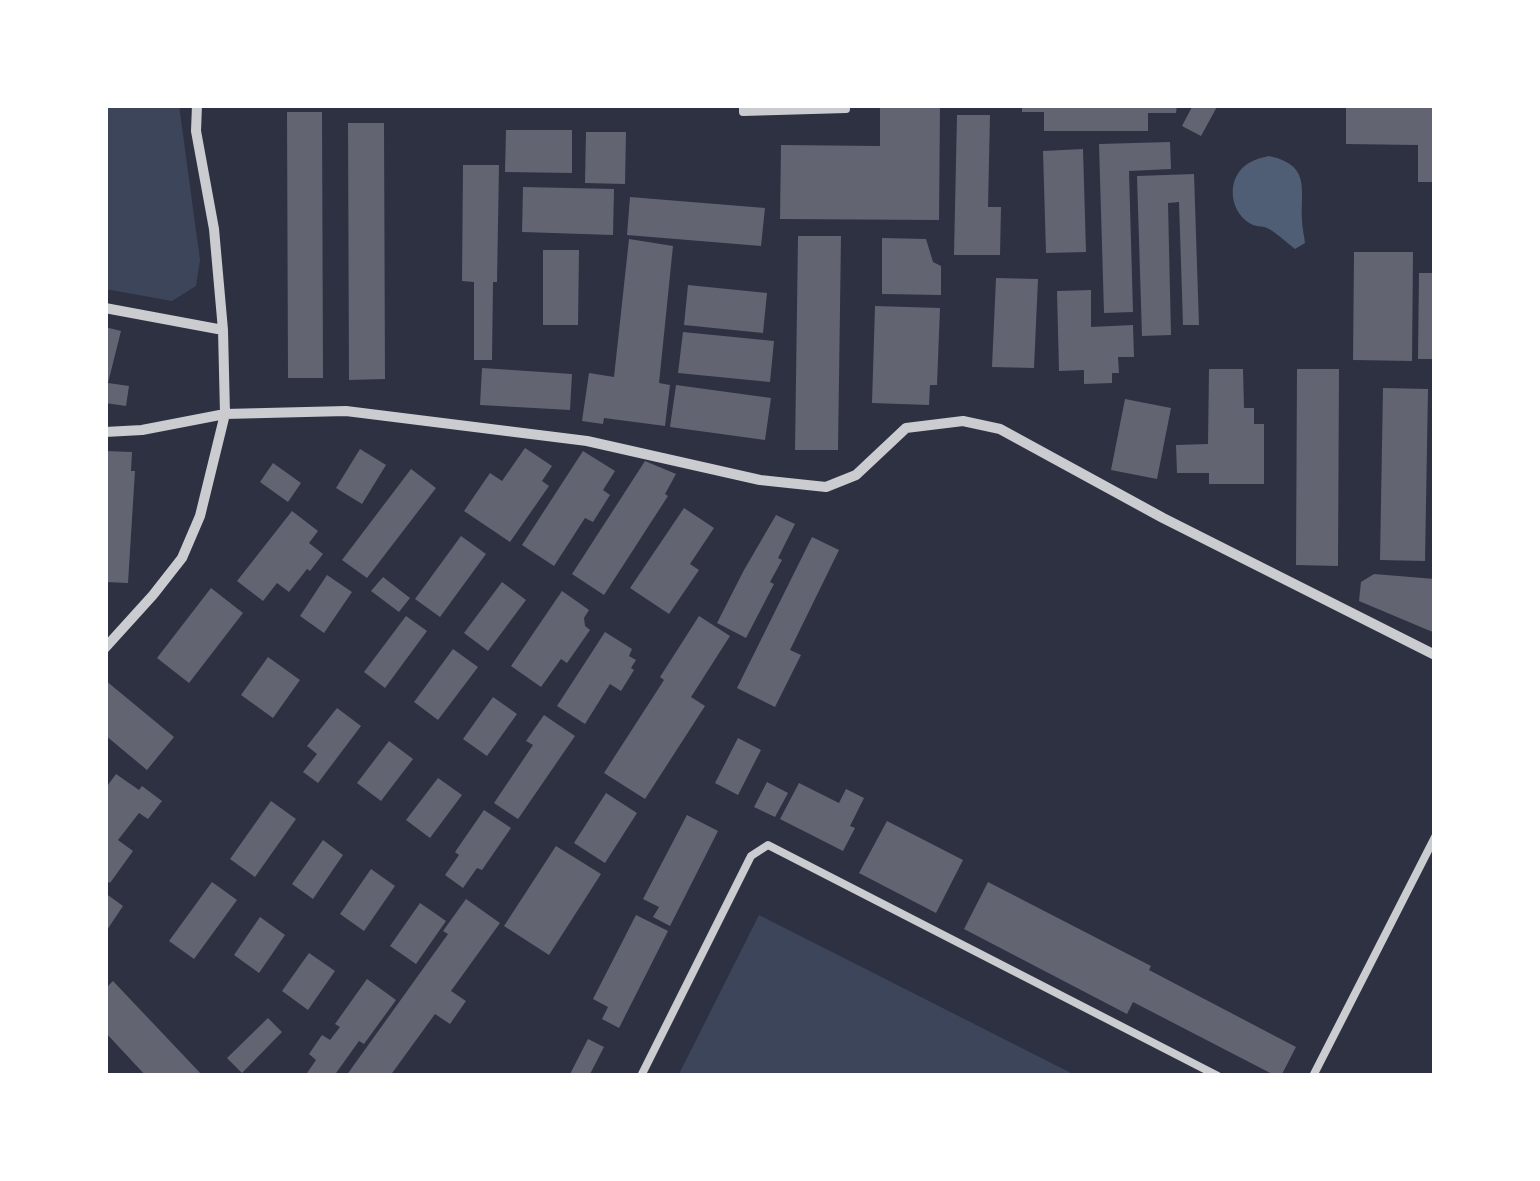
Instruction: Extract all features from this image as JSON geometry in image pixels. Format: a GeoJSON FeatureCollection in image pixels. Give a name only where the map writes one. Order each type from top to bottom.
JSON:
{"type":"FeatureCollection","features":[{"type":"Feature","properties":{"kind":"street"},"geometry":{"type":"LineString","coordinates":[[105,648],[182,558],[200,516],[225,414],[224,330],[214,229],[196,132],[197,105]]}},
{"type":"Feature","properties":{"kind":"street"},"geometry":{"type":"LineString","coordinates":[[105,308],[224,330]]}},
{"type":"Feature","properties":{"kind":"street"},"geometry":{"type":"LineString","coordinates":[[105,432],[142,430],[225,414],[346,411],[587,441],[760,480],[826,487],[856,475],[906,428],[964,422],[1000,429],[1163,518],[1435,655]]}},
{"type":"Feature","properties":{"kind":"lane"},"geometry":{"type":"LineString","coordinates":[[743,105],[743,112],[846,109]]}},
{"type":"Feature","properties":{"kind":"lane"},"geometry":{"type":"LineString","coordinates":[[1314,1076],[1435,837]]}},
{"type":"Feature","properties":{"kind":"lane"},"geometry":{"type":"LineString","coordinates":[[641,1076],[751,856],[768,845],[1218,1076]]}},
{"type":"Feature","properties":{"kind":"shaded area"},"geometry":{"type":"Polygon","coordinates":[[[105,105],[179,105],[200,260],[196,286],[172,301],[105,289],[105,105]]]}},
{"type":"Feature","properties":{"kind":"shaded area"},"geometry":{"type":"Polygon","coordinates":[[[1269,156],[1291,165],[1300,179],[1305,243],[1295,249],[1269,229],[1247,221],[1235,204],[1233,191],[1239,172],[1250,162],[1269,156]]]}},
{"type":"Feature","properties":{"kind":"shaded area"},"geometry":{"type":"Polygon","coordinates":[[[759,915],[1077,1076],[678,1076],[759,915]]]}},
{"type":"Feature","properties":{"kind":"building"},"geometry":{"type":"Polygon","coordinates":[[[880,105],[940,105],[939,220],[780,219],[781,145],[880,146],[880,105]]]}},
{"type":"Feature","properties":{"kind":"building"},"geometry":{"type":"Polygon","coordinates":[[[1022,105],[1177,105],[1176,113],[1148,113],[1148,131],[1044,131],[1044,112],[1022,112],[1022,105]]]}},
{"type":"Feature","properties":{"kind":"building"},"geometry":{"type":"Polygon","coordinates":[[[1193,105],[1218,105],[1201,136],[1182,126],[1193,105]]]}},
{"type":"Feature","properties":{"kind":"building"},"geometry":{"type":"Polygon","coordinates":[[[1346,105],[1435,105],[1435,182],[1418,182],[1418,145],[1346,144],[1346,105]]]}},
{"type":"Feature","properties":{"kind":"building"},"geometry":{"type":"Polygon","coordinates":[[[287,112],[322,112],[323,378],[288,378],[287,112]]]}},
{"type":"Feature","properties":{"kind":"building"},"geometry":{"type":"Polygon","coordinates":[[[957,115],[990,115],[988,207],[1001,207],[1000,255],[954,255],[957,115]]]}},
{"type":"Feature","properties":{"kind":"building"},"geometry":{"type":"Polygon","coordinates":[[[348,123],[384,123],[385,379],[349,380],[348,123]]]}},
{"type":"Feature","properties":{"kind":"building"},"geometry":{"type":"Polygon","coordinates":[[[506,130],[572,130],[572,173],[505,172],[506,130]]]}},
{"type":"Feature","properties":{"kind":"building"},"geometry":{"type":"Polygon","coordinates":[[[586,132],[626,132],[625,184],[585,183],[586,132]]]}},
{"type":"Feature","properties":{"kind":"building"},"geometry":{"type":"Polygon","coordinates":[[[1170,142],[1171,169],[1129,171],[1133,312],[1104,313],[1099,144],[1170,142]]]}},
{"type":"Feature","properties":{"kind":"building"},"geometry":{"type":"Polygon","coordinates":[[[1083,149],[1086,252],[1046,253],[1043,151],[1083,149]]]}},
{"type":"Feature","properties":{"kind":"building"},"geometry":{"type":"Polygon","coordinates":[[[463,165],[499,165],[492,360],[474,360],[474,282],[462,281],[463,165]]]}},
{"type":"Feature","properties":{"kind":"building"},"geometry":{"type":"Polygon","coordinates":[[[1194,174],[1199,325],[1183,325],[1179,202],[1168,203],[1171,335],[1142,336],[1137,176],[1194,174]]]}},
{"type":"Feature","properties":{"kind":"building"},"geometry":{"type":"Polygon","coordinates":[[[523,187],[614,189],[613,235],[522,232],[523,187]]]}},
{"type":"Feature","properties":{"kind":"building"},"geometry":{"type":"Polygon","coordinates":[[[630,197],[765,208],[761,246],[627,235],[630,197]]]}},
{"type":"Feature","properties":{"kind":"building"},"geometry":{"type":"Polygon","coordinates":[[[798,236],[841,236],[838,450],[795,450],[798,236]]]}},
{"type":"Feature","properties":{"kind":"building"},"geometry":{"type":"Polygon","coordinates":[[[882,238],[926,239],[933,262],[941,266],[941,295],[882,294],[882,238]]]}},
{"type":"Feature","properties":{"kind":"building"},"geometry":{"type":"Polygon","coordinates":[[[629,239],[673,246],[659,383],[670,385],[665,426],[604,418],[603,424],[582,421],[589,373],[614,377],[629,239]]]}},
{"type":"Feature","properties":{"kind":"building"},"geometry":{"type":"Polygon","coordinates":[[[543,250],[579,250],[578,325],[543,325],[543,250]]]}},
{"type":"Feature","properties":{"kind":"building"},"geometry":{"type":"Polygon","coordinates":[[[1354,252],[1413,252],[1412,361],[1353,360],[1354,252]]]}},
{"type":"Feature","properties":{"kind":"building"},"geometry":{"type":"Polygon","coordinates":[[[1419,273],[1435,273],[1435,359],[1418,359],[1419,273]]]}},
{"type":"Feature","properties":{"kind":"building"},"geometry":{"type":"Polygon","coordinates":[[[996,278],[1038,279],[1034,368],[992,367],[996,278]]]}},
{"type":"Feature","properties":{"kind":"building"},"geometry":{"type":"Polygon","coordinates":[[[688,285],[767,293],[763,333],[684,325],[688,285]]]}},
{"type":"Feature","properties":{"kind":"building"},"geometry":{"type":"Polygon","coordinates":[[[1091,290],[1091,327],[1133,325],[1134,357],[1118,357],[1119,373],[1112,373],[1112,383],[1084,384],[1084,370],[1059,371],[1057,291],[1091,290]]]}},
{"type":"Feature","properties":{"kind":"building"},"geometry":{"type":"Polygon","coordinates":[[[875,306],[940,308],[937,385],[930,385],[929,405],[872,403],[875,306]]]}},
{"type":"Feature","properties":{"kind":"building"},"geometry":{"type":"Polygon","coordinates":[[[105,327],[121,331],[108,383],[129,386],[126,406],[105,403],[105,327]]]}},
{"type":"Feature","properties":{"kind":"building"},"geometry":{"type":"Polygon","coordinates":[[[683,332],[774,341],[770,382],[678,373],[683,332]]]}},
{"type":"Feature","properties":{"kind":"building"},"geometry":{"type":"Polygon","coordinates":[[[482,368],[572,374],[570,410],[480,405],[482,368]]]}},
{"type":"Feature","properties":{"kind":"building"},"geometry":{"type":"Polygon","coordinates":[[[1209,369],[1243,369],[1244,408],[1254,408],[1254,424],[1264,424],[1264,484],[1209,484],[1209,473],[1177,473],[1176,445],[1208,444],[1209,369]]]}},
{"type":"Feature","properties":{"kind":"building"},"geometry":{"type":"Polygon","coordinates":[[[1297,369],[1339,369],[1338,566],[1296,565],[1297,369]]]}},
{"type":"Feature","properties":{"kind":"building"},"geometry":{"type":"Polygon","coordinates":[[[676,385],[771,398],[765,440],[670,427],[676,385]]]}},
{"type":"Feature","properties":{"kind":"building"},"geometry":{"type":"Polygon","coordinates":[[[1383,388],[1428,389],[1425,561],[1380,560],[1383,388]]]}},
{"type":"Feature","properties":{"kind":"building"},"geometry":{"type":"Polygon","coordinates":[[[1125,399],[1171,408],[1157,479],[1111,470],[1125,399]]]}},
{"type":"Feature","properties":{"kind":"building"},"geometry":{"type":"Polygon","coordinates":[[[525,448],[552,466],[542,481],[549,486],[510,542],[464,511],[490,473],[502,481],[525,448]]]}},
{"type":"Feature","properties":{"kind":"building"},"geometry":{"type":"Polygon","coordinates":[[[360,449],[386,465],[362,504],[336,488],[360,449]]]}},
{"type":"Feature","properties":{"kind":"building"},"geometry":{"type":"Polygon","coordinates":[[[106,451],[132,452],[131,471],[135,471],[128,583],[105,582],[106,451]]]}},
{"type":"Feature","properties":{"kind":"building"},"geometry":{"type":"Polygon","coordinates":[[[583,451],[615,471],[603,490],[610,495],[593,522],[585,518],[554,566],[522,545],[583,451]]]}},
{"type":"Feature","properties":{"kind":"building"},"geometry":{"type":"Polygon","coordinates":[[[645,461],[676,474],[665,494],[668,496],[604,595],[572,574],[645,461]]]}},
{"type":"Feature","properties":{"kind":"building"},"geometry":{"type":"Polygon","coordinates":[[[273,463],[301,483],[288,502],[260,482],[273,463]]]}},
{"type":"Feature","properties":{"kind":"building"},"geometry":{"type":"Polygon","coordinates":[[[411,469],[436,488],[367,578],[342,560],[411,469]]]}},
{"type":"Feature","properties":{"kind":"building"},"geometry":{"type":"Polygon","coordinates":[[[684,508],[714,528],[690,564],[699,570],[669,614],[630,588],[684,508]]]}},
{"type":"Feature","properties":{"kind":"building"},"geometry":{"type":"Polygon","coordinates":[[[292,511],[318,531],[309,543],[323,554],[289,592],[277,583],[263,601],[237,581],[292,511]]]}},
{"type":"Feature","properties":{"kind":"building"},"geometry":{"type":"Polygon","coordinates":[[[776,515],[795,524],[778,558],[782,560],[770,582],[774,584],[746,638],[717,623],[776,515]]]}},
{"type":"Feature","properties":{"kind":"building"},"geometry":{"type":"Polygon","coordinates":[[[461,536],[486,554],[440,617],[415,599],[461,536]]]}},
{"type":"Feature","properties":{"kind":"building"},"geometry":{"type":"Polygon","coordinates":[[[812,537],[839,550],[790,650],[801,655],[775,707],[737,688],[812,537]]]}},
{"type":"Feature","properties":{"kind":"building"},"geometry":{"type":"Polygon","coordinates":[[[1374,574],[1435,579],[1435,633],[1359,601],[1361,582],[1374,574]]]}},
{"type":"Feature","properties":{"kind":"building"},"geometry":{"type":"Polygon","coordinates":[[[327,575],[352,592],[324,633],[300,616],[327,575]]]}},
{"type":"Feature","properties":{"kind":"building"},"geometry":{"type":"Polygon","coordinates":[[[383,577],[410,598],[399,612],[371,591],[383,577]]]}},
{"type":"Feature","properties":{"kind":"building"},"geometry":{"type":"Polygon","coordinates":[[[502,582],[526,600],[488,651],[464,633],[502,582]]]}},
{"type":"Feature","properties":{"kind":"building"},"geometry":{"type":"Polygon","coordinates":[[[211,588],[243,613],[189,683],[157,658],[211,588]]]}},
{"type":"Feature","properties":{"kind":"building"},"geometry":{"type":"Polygon","coordinates":[[[562,591],[589,610],[584,618],[590,630],[567,663],[561,659],[541,687],[511,666],[562,591]]]}},
{"type":"Feature","properties":{"kind":"building"},"geometry":{"type":"Polygon","coordinates":[[[406,616],[427,631],[385,688],[364,672],[406,616]]]}},
{"type":"Feature","properties":{"kind":"building"},"geometry":{"type":"Polygon","coordinates":[[[699,616],[730,636],[691,697],[705,706],[645,799],[604,773],[664,680],[660,677],[699,616]]]}},
{"type":"Feature","properties":{"kind":"building"},"geometry":{"type":"Polygon","coordinates":[[[605,632],[632,649],[629,656],[636,660],[631,668],[634,670],[621,691],[610,684],[585,724],[557,706],[605,632]]]}},
{"type":"Feature","properties":{"kind":"building"},"geometry":{"type":"Polygon","coordinates":[[[453,649],[478,667],[438,720],[414,702],[453,649]]]}},
{"type":"Feature","properties":{"kind":"building"},"geometry":{"type":"Polygon","coordinates":[[[268,657],[300,680],[273,718],[241,695],[268,657]]]}},
{"type":"Feature","properties":{"kind":"building"},"geometry":{"type":"Polygon","coordinates":[[[105,680],[174,737],[147,770],[105,735],[105,680]]]}},
{"type":"Feature","properties":{"kind":"building"},"geometry":{"type":"Polygon","coordinates":[[[493,697],[517,714],[487,756],[463,739],[493,697]]]}},
{"type":"Feature","properties":{"kind":"building"},"geometry":{"type":"Polygon","coordinates":[[[337,708],[361,726],[318,783],[303,772],[317,754],[307,746],[337,708]]]}},
{"type":"Feature","properties":{"kind":"building"},"geometry":{"type":"Polygon","coordinates":[[[544,715],[575,736],[518,819],[494,803],[533,745],[526,741],[544,715]]]}},
{"type":"Feature","properties":{"kind":"building"},"geometry":{"type":"Polygon","coordinates":[[[738,738],[761,750],[738,795],[715,783],[738,738]]]}},
{"type":"Feature","properties":{"kind":"building"},"geometry":{"type":"Polygon","coordinates":[[[389,741],[413,759],[381,801],[357,783],[389,741]]]}},
{"type":"Feature","properties":{"kind":"building"},"geometry":{"type":"Polygon","coordinates":[[[116,774],[162,801],[148,819],[139,813],[118,840],[133,851],[110,883],[105,880],[105,789],[116,774]]]}},
{"type":"Feature","properties":{"kind":"building"},"geometry":{"type":"Polygon","coordinates":[[[438,778],[462,795],[430,838],[406,820],[438,778]]]}},
{"type":"Feature","properties":{"kind":"building"},"geometry":{"type":"Polygon","coordinates":[[[767,782],[788,793],[775,817],[754,807],[767,782]]]}},
{"type":"Feature","properties":{"kind":"building"},"geometry":{"type":"Polygon","coordinates":[[[799,783],[839,803],[846,789],[864,798],[843,851],[780,819],[799,783]]]}},
{"type":"Feature","properties":{"kind":"building"},"geometry":{"type":"Polygon","coordinates":[[[606,793],[637,813],[605,863],[574,843],[606,793]]]}},
{"type":"Feature","properties":{"kind":"building"},"geometry":{"type":"Polygon","coordinates":[[[271,801],[296,819],[255,877],[230,859],[271,801]]]}},
{"type":"Feature","properties":{"kind":"building"},"geometry":{"type":"Polygon","coordinates":[[[484,810],[511,828],[482,870],[477,868],[463,888],[445,875],[459,855],[455,852],[484,810]]]}},
{"type":"Feature","properties":{"kind":"building"},"geometry":{"type":"Polygon","coordinates":[[[687,815],[718,831],[670,926],[653,917],[659,907],[643,899],[687,815]]]}},
{"type":"Feature","properties":{"kind":"building"},"geometry":{"type":"Polygon","coordinates":[[[887,821],[963,860],[936,913],[859,873],[887,821]]]}},
{"type":"Feature","properties":{"kind":"building"},"geometry":{"type":"Polygon","coordinates":[[[323,840],[343,855],[313,899],[292,884],[323,840]]]}},
{"type":"Feature","properties":{"kind":"building"},"geometry":{"type":"Polygon","coordinates":[[[556,846],[601,874],[549,955],[504,926],[556,846]]]}},
{"type":"Feature","properties":{"kind":"building"},"geometry":{"type":"Polygon","coordinates":[[[371,869],[395,886],[364,931],[340,914],[371,869]]]}},
{"type":"Feature","properties":{"kind":"building"},"geometry":{"type":"Polygon","coordinates":[[[212,882],[237,900],[194,959],[169,941],[212,882]]]}},
{"type":"Feature","properties":{"kind":"building"},"geometry":{"type":"Polygon","coordinates":[[[988,882],[1296,1047],[1281,1076],[1133,1002],[1127,1014],[964,929],[988,882]]]}},
{"type":"Feature","properties":{"kind":"building"},"geometry":{"type":"Polygon","coordinates":[[[105,893],[123,906],[105,933],[105,893]]]}},
{"type":"Feature","properties":{"kind":"building"},"geometry":{"type":"Polygon","coordinates":[[[466,899],[500,923],[451,991],[466,1001],[450,1024],[435,1014],[390,1076],[346,1076],[448,934],[443,931],[466,899]]]}},
{"type":"Feature","properties":{"kind":"building"},"geometry":{"type":"Polygon","coordinates":[[[420,903],[446,921],[416,964],[390,946],[420,903]]]}},
{"type":"Feature","properties":{"kind":"building"},"geometry":{"type":"Polygon","coordinates":[[[636,915],[668,931],[619,1028],[602,1019],[608,1007],[593,999],[636,915]]]}},
{"type":"Feature","properties":{"kind":"building"},"geometry":{"type":"Polygon","coordinates":[[[260,917],[285,935],[259,973],[234,955],[260,917]]]}},
{"type":"Feature","properties":{"kind":"building"},"geometry":{"type":"Polygon","coordinates":[[[309,953],[335,971],[308,1010],[282,991],[309,953]]]}},
{"type":"Feature","properties":{"kind":"building"},"geometry":{"type":"Polygon","coordinates":[[[367,979],[396,1000],[364,1044],[359,1041],[334,1076],[305,1076],[316,1060],[309,1054],[322,1035],[330,1040],[340,1027],[335,1024],[367,979]]]}},
{"type":"Feature","properties":{"kind":"building"},"geometry":{"type":"Polygon","coordinates":[[[113,981],[203,1076],[146,1076],[105,1032],[105,989],[113,981]]]}},
{"type":"Feature","properties":{"kind":"building"},"geometry":{"type":"Polygon","coordinates":[[[268,1018],[282,1032],[242,1073],[227,1058],[268,1018]]]}},
{"type":"Feature","properties":{"kind":"building"},"geometry":{"type":"Polygon","coordinates":[[[588,1039],[604,1047],[589,1076],[569,1076],[588,1039]]]}}]}
